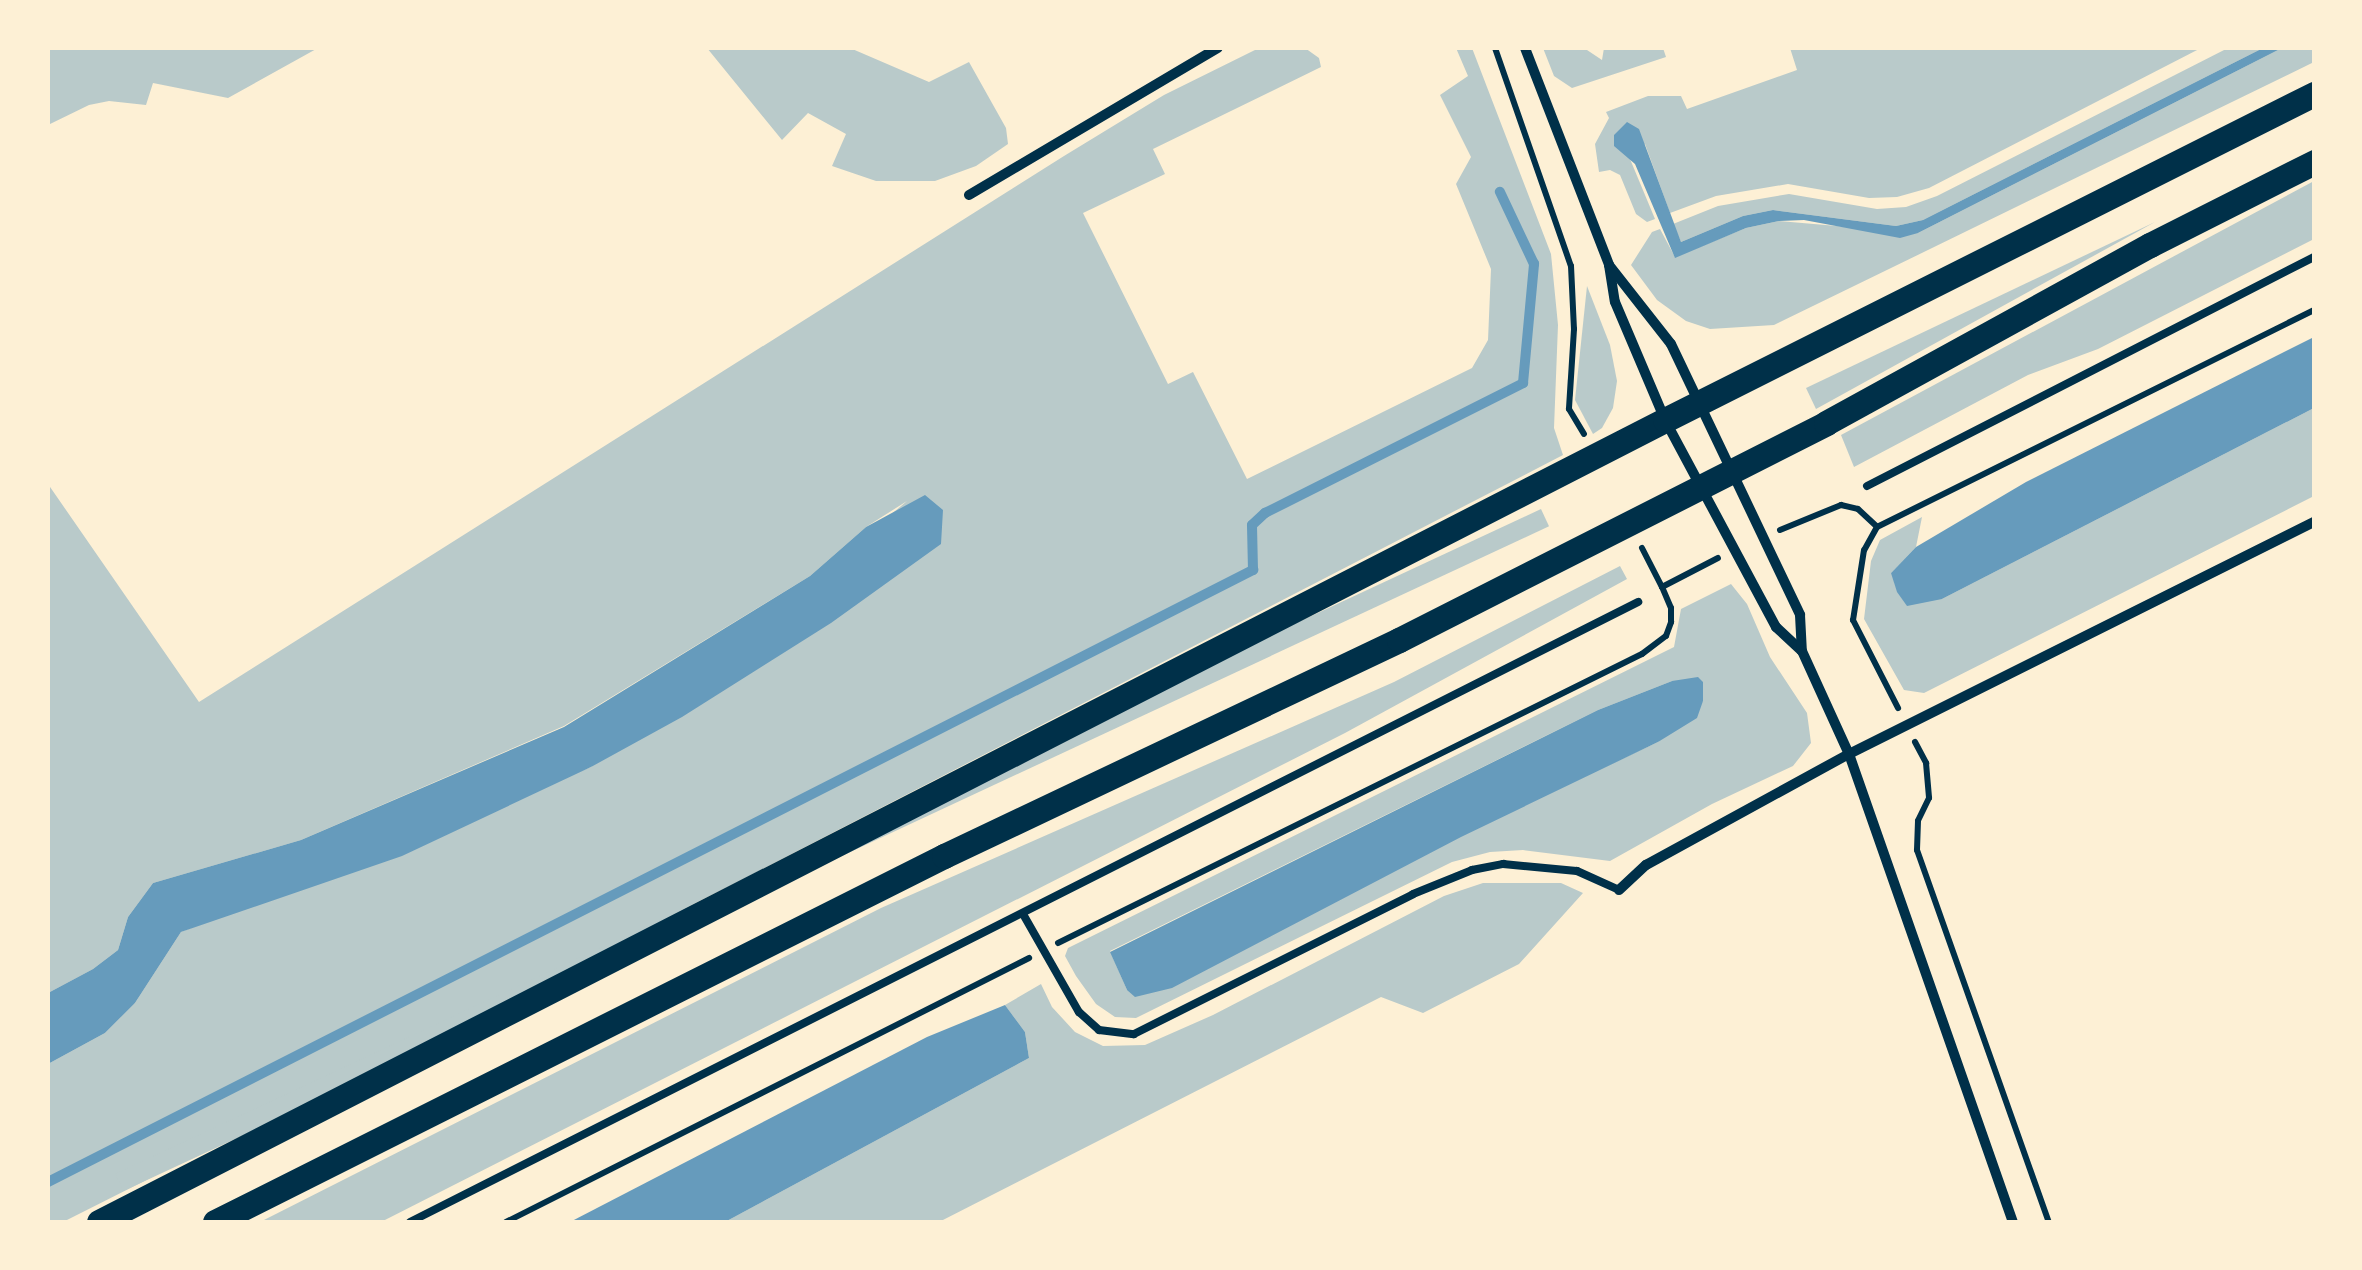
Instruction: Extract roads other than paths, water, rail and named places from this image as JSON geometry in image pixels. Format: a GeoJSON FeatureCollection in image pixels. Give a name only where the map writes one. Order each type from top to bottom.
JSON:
{"type":"FeatureCollection","features":[{"type":"Feature","properties":{"kind":"main road"},"geometry":{"type":"LineString","coordinates":[[100,1222],[1665,420],[2314,94]]}},
{"type":"Feature","properties":{"kind":"main road"},"geometry":{"type":"LineString","coordinates":[[215,1222],[648,1002],[1398,640],[1700,488],[2150,245],[2314,162]]}},
{"type":"Feature","properties":{"kind":"street"},"geometry":{"type":"LineString","coordinates":[[969,195],[1218,48]]}},
{"type":"Feature","properties":{"kind":"street"},"geometry":{"type":"LineString","coordinates":[[1526,48],[1609,265],[1615,302],[1665,420],[1776,627],[1802,650]]}},
{"type":"Feature","properties":{"kind":"street"},"geometry":{"type":"LineString","coordinates":[[1609,265],[1671,344],[1766,537],[1800,616],[1802,650],[1849,754],[2013,1222]]}},
{"type":"Feature","properties":{"kind":"street"},"geometry":{"type":"LineString","coordinates":[[1618,890],[1646,865],[1849,754],[2314,522]]}},
{"type":"Feature","properties":{"kind":"lane"},"geometry":{"type":"LineString","coordinates":[[1867,486],[2314,257]]}},
{"type":"Feature","properties":{"kind":"lane"},"geometry":{"type":"LineString","coordinates":[[410,1222],[1638,602]]}},
{"type":"Feature","properties":{"kind":"lane"},"geometry":{"type":"LineString","coordinates":[[1023,914],[1079,1012],[1100,1030],[1134,1034],[1413,894],[1472,870],[1503,864],[1577,870],[1618,890]]}},
{"type":"Feature","properties":{"kind":"water"},"geometry":{"type":"Polygon","coordinates":[[[2263,48],[2282,48],[1918,233],[1900,238],[1804,220],[1779,221],[1746,228],[1675,258],[1635,164],[1614,146],[1614,135],[1627,122],[1639,129],[1681,242],[1743,216],[1773,210],[1896,226],[1923,220],[2263,48]]]}},
{"type":"Feature","properties":{"kind":"water"},"geometry":{"type":"Polygon","coordinates":[[[2314,337],[2314,408],[1942,599],[1907,606],[1897,592],[1891,573],[1916,547],[2026,482],[2314,337]]]}},
{"type":"Feature","properties":{"kind":"water"},"geometry":{"type":"Polygon","coordinates":[[[925,495],[943,510],[941,544],[831,623],[682,717],[591,767],[402,856],[181,932],[135,1003],[105,1033],[48,1064],[48,993],[93,969],[118,950],[128,917],[153,883],[301,840],[564,727],[810,576],[866,527],[925,495]]]}},
{"type":"Feature","properties":{"kind":"water"},"geometry":{"type":"Polygon","coordinates":[[[1698,677],[1703,682],[1703,701],[1697,718],[1658,742],[1461,837],[1172,988],[1135,997],[1127,990],[1110,952],[1598,710],[1672,681],[1698,677]]]}},
{"type":"Feature","properties":{"kind":"water"},"geometry":{"type":"Polygon","coordinates":[[[1005,1005],[1025,1032],[1029,1058],[725,1222],[570,1222],[927,1037],[1005,1005]]]}},
{"type":"Feature","properties":{"kind":"waterway"},"geometry":{"type":"LineString","coordinates":[[48,1182],[1253,570],[1252,525],[1265,513],[1523,383],[1534,264],[1500,192]]}}]}
